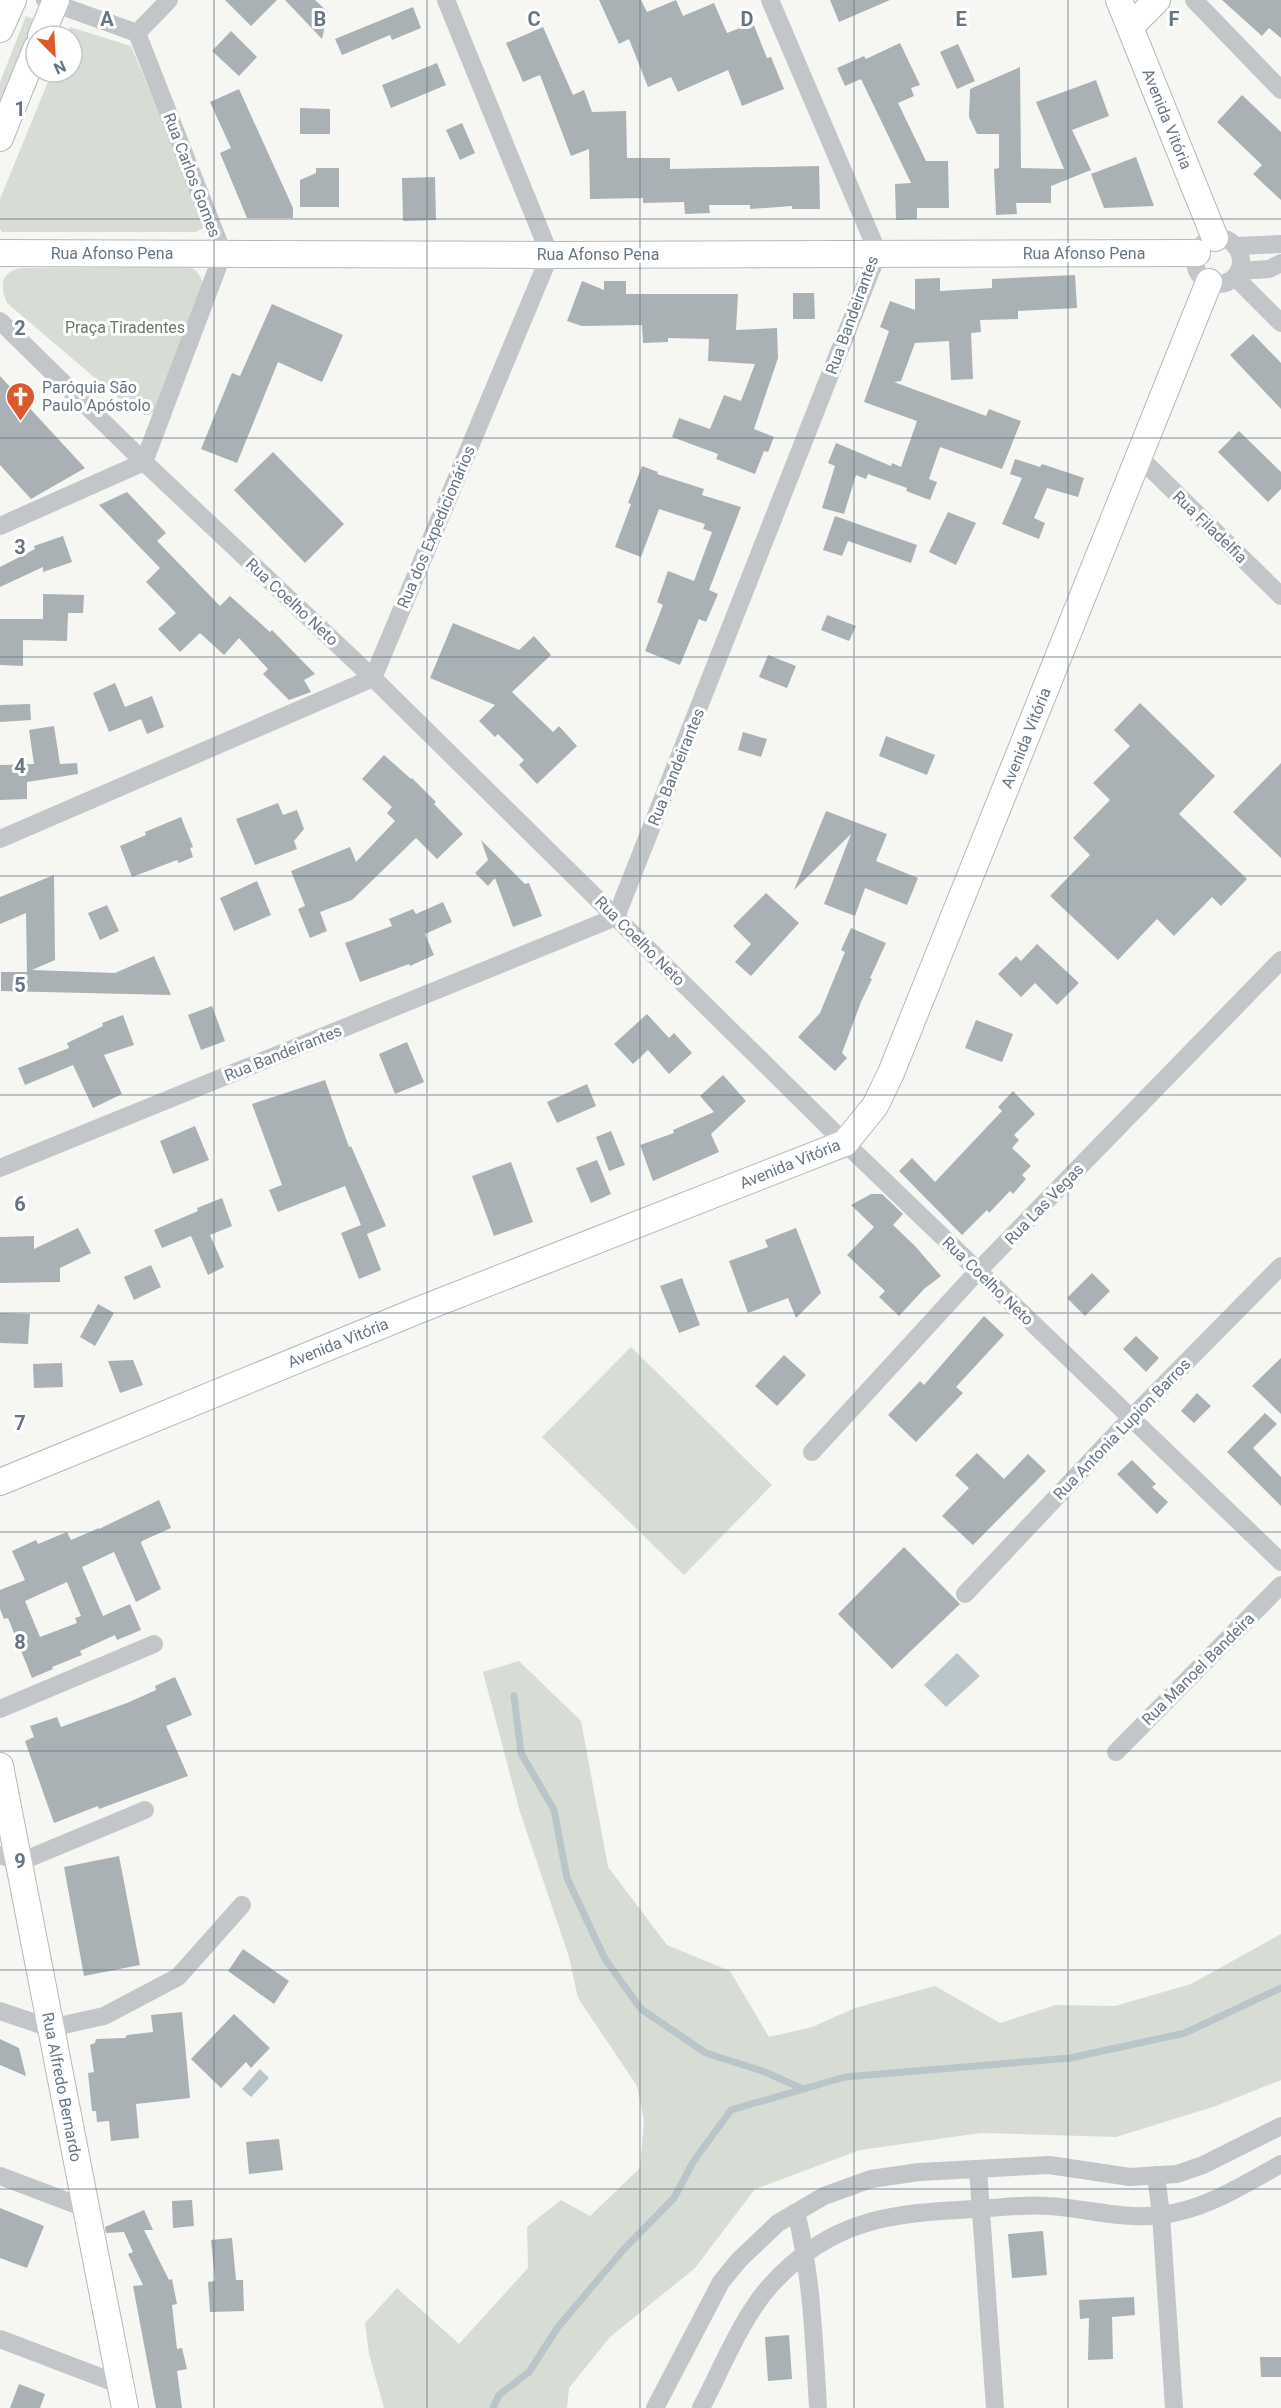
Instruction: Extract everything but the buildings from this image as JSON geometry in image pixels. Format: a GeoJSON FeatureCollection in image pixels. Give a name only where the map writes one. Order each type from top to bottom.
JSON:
{"type":"FeatureCollection","features":[{"type":"Feature","properties":{"kind":"street"},"geometry":{"type":"LineString","coordinates":[[0,29],[13,0]]}},
{"type":"Feature","properties":{"kind":"street"},"geometry":{"type":"LineString","coordinates":[[45,24],[52,1],[137,33],[169,0]]}},
{"type":"Feature","properties":{"kind":"street"},"geometry":{"type":"LineString","coordinates":[[446,0],[550,255]]}},
{"type":"Feature","properties":{"kind":"street","name":"Rua Bandeirantes"},"geometry":{"type":"LineString","coordinates":[[0,1168],[616,917],[878,253],[770,0]]}},
{"type":"Feature","properties":{"kind":"street","name":"Avenida Vitória"},"geometry":{"type":"LineString","coordinates":[[1119,0],[1216,246]]}},
{"type":"Feature","properties":{"kind":"street"},"geometry":{"type":"LineString","coordinates":[[1130,27],[1158,0]]}},
{"type":"Feature","properties":{"kind":"street"},"geometry":{"type":"LineString","coordinates":[[1194,0],[1281,90]]}},
{"type":"Feature","properties":{"kind":"street","name":"Rua Carlos Gomes"},"geometry":{"type":"LineString","coordinates":[[137,33],[223,253],[144,462]]}},
{"type":"Feature","properties":{"kind":"street"},"geometry":{"type":"LineString","coordinates":[[0,138],[24,79]]}},
{"type":"Feature","properties":{"kind":"street"},"geometry":{"type":"LineString","coordinates":[[1281,244],[1216,246],[1196,266],[1203,278],[1209,282],[1225,283],[1237,274],[1269,269],[1281,263]]}},
{"type":"Feature","properties":{"kind":"street"},"geometry":{"type":"LineString","coordinates":[[1216,246],[1241,258],[1237,274]]}},
{"type":"Feature","properties":{"kind":"street","name":"Rua Afonso Pena"},"geometry":{"type":"LineString","coordinates":[[0,253],[550,255],[878,253],[1216,246]]}},
{"type":"Feature","properties":{"kind":"street","name":"Rua dos Expedicionários"},"geometry":{"type":"LineString","coordinates":[[373,678],[550,255]]}},
{"type":"Feature","properties":{"kind":"street"},"geometry":{"type":"LineString","coordinates":[[1237,274],[1281,323]]}},
{"type":"Feature","properties":{"kind":"street","name":"Avenida Vitória"},"geometry":{"type":"LineString","coordinates":[[0,1482],[419,1310],[845,1143],[875,1106],[891,1074],[1209,282]]}},
{"type":"Feature","properties":{"kind":"street","name":"Rua Coelho Neto"},"geometry":{"type":"LineString","coordinates":[[0,321],[144,462],[373,678],[845,1143],[1281,1562]]}},
{"type":"Feature","properties":{"kind":"street","name":"Rua Filadelfia"},"geometry":{"type":"LineString","coordinates":[[1139,457],[1281,596]]}},
{"type":"Feature","properties":{"kind":"street"},"geometry":{"type":"LineString","coordinates":[[0,526],[144,462]]}},
{"type":"Feature","properties":{"kind":"street"},"geometry":{"type":"LineString","coordinates":[[0,839],[373,678]]}},
{"type":"Feature","properties":{"kind":"street","name":"Rua Las Vegas"},"geometry":{"type":"LineString","coordinates":[[812,1452],[978,1271],[1281,960]]}},
{"type":"Feature","properties":{"kind":"street","name":"Rua Antonia Lupion Barros"},"geometry":{"type":"LineString","coordinates":[[965,1594],[1132,1417],[1281,1266]]}},
{"type":"Feature","properties":{"kind":"street","name":"Rua Manoel Bandeira"},"geometry":{"type":"LineString","coordinates":[[1116,1752],[1281,1585]]}},
{"type":"Feature","properties":{"kind":"street"},"geometry":{"type":"LineString","coordinates":[[0,1709],[154,1644]]}},
{"type":"Feature","properties":{"kind":"street","name":"Rua Alfredo Bernardo"},"geometry":{"type":"LineString","coordinates":[[0,1766],[10,1858],[50,2028],[123,2397]]}},
{"type":"Feature","properties":{"kind":"street"},"geometry":{"type":"LineString","coordinates":[[10,1858],[145,1810]]}},
{"type":"Feature","properties":{"kind":"street"},"geometry":{"type":"LineString","coordinates":[[0,2011],[50,2028],[104,2016],[178,1977],[242,1905]]}},
{"type":"Feature","properties":{"kind":"street"},"geometry":{"type":"LineString","coordinates":[[655,2408],[721,2282],[758,2241],[796,2212],[824,2196],[871,2179],[919,2172],[1049,2165],[1130,2177],[1177,2174],[1203,2165],[1281,2126]]}},
{"type":"Feature","properties":{"kind":"street"},"geometry":{"type":"LineString","coordinates":[[701,2408],[755,2304],[785,2270],[806,2252],[841,2232],[880,2218],[922,2211],[1047,2205],[1128,2217],[1161,2215],[1220,2198],[1281,2164]]}},
{"type":"Feature","properties":{"kind":"street"},"geometry":{"type":"LineString","coordinates":[[978,2169],[995,2408]]}},
{"type":"Feature","properties":{"kind":"street"},"geometry":{"type":"LineString","coordinates":[[1156,2175],[1161,2215],[1174,2408]]}},
{"type":"Feature","properties":{"kind":"street"},"geometry":{"type":"LineString","coordinates":[[0,2176],[85,2208]]}},
{"type":"Feature","properties":{"kind":"street"},"geometry":{"type":"LineString","coordinates":[[796,2212],[806,2252],[818,2408]]}},
{"type":"Feature","properties":{"kind":"street"},"geometry":{"type":"LineString","coordinates":[[0,2338],[123,2397]]}},
{"type":"Feature","properties":{"kind":"green space"},"geometry":{"type":"Polygon","coordinates":[[[26,16],[41,23],[24,24],[24,66],[0,127],[0,82],[26,16]]]}},
{"type":"Feature","properties":{"kind":"green space"},"geometry":{"type":"Polygon","coordinates":[[[84,31],[131,46],[202,216],[203,228],[196,232],[2,232],[0,229],[0,199],[47,84],[84,84],[84,31]]]}},
{"type":"Feature","properties":{"kind":"green space","name":"Praça Tiradentes"},"geometry":{"type":"Polygon","coordinates":[[[191,267],[201,279],[203,294],[154,412],[148,415],[136,413],[7,303],[3,291],[5,277],[13,270],[20,268],[191,267]]]}},
{"type":"Feature","properties":{"kind":"green space"},"geometry":{"type":"Polygon","coordinates":[[[631,1347],[772,1485],[684,1575],[542,1437],[631,1347]]]}},
{"type":"Feature","properties":{"kind":"green space"},"geometry":{"type":"Polygon","coordinates":[[[519,1661],[581,1721],[608,1867],[667,1945],[730,1971],[769,2037],[812,2027],[855,2008],[935,1986],[1000,2023],[1056,2005],[1115,2006],[1191,1984],[1281,1934],[1281,2080],[1216,2106],[1116,2137],[981,2133],[860,2150],[755,2189],[695,2268],[610,2337],[569,2388],[567,2408],[384,2408],[369,2354],[365,2323],[397,2288],[459,2344],[528,2268],[527,2227],[561,2200],[590,2216],[640,2168],[644,2121],[637,2086],[578,1998],[569,1957],[520,1812],[483,1672],[519,1661]]]}},
{"type":"Feature","properties":{"kind":"shaded area"},"geometry":{"type":"Polygon","coordinates":[[[957,1653],[980,1676],[946,1707],[924,1685],[957,1653]]]}},
{"type":"Feature","properties":{"kind":"shaded area"},"geometry":{"type":"Polygon","coordinates":[[[260,2069],[269,2078],[251,2097],[242,2089],[260,2069]]]}},
{"type":"Feature","properties":{"kind":"waterway"},"geometry":{"type":"LineString","coordinates":[[514,1696],[521,1753],[554,1810],[567,1878],[605,1959],[641,2009],[706,2053],[765,2072],[803,2089]]}},
{"type":"Feature","properties":{"kind":"waterway"},"geometry":{"type":"LineString","coordinates":[[493,2408],[499,2395],[529,2372],[558,2327],[624,2249],[674,2198],[693,2162],[731,2110],[845,2077],[1070,2058],[1185,2033],[1281,1988]]}},
{"type":"Feature","properties":{"kind":"place","name":"Paróquia São Paulo Apóstolo"},"geometry":{"type":"Point","coordinates":[21,422]}}]}
